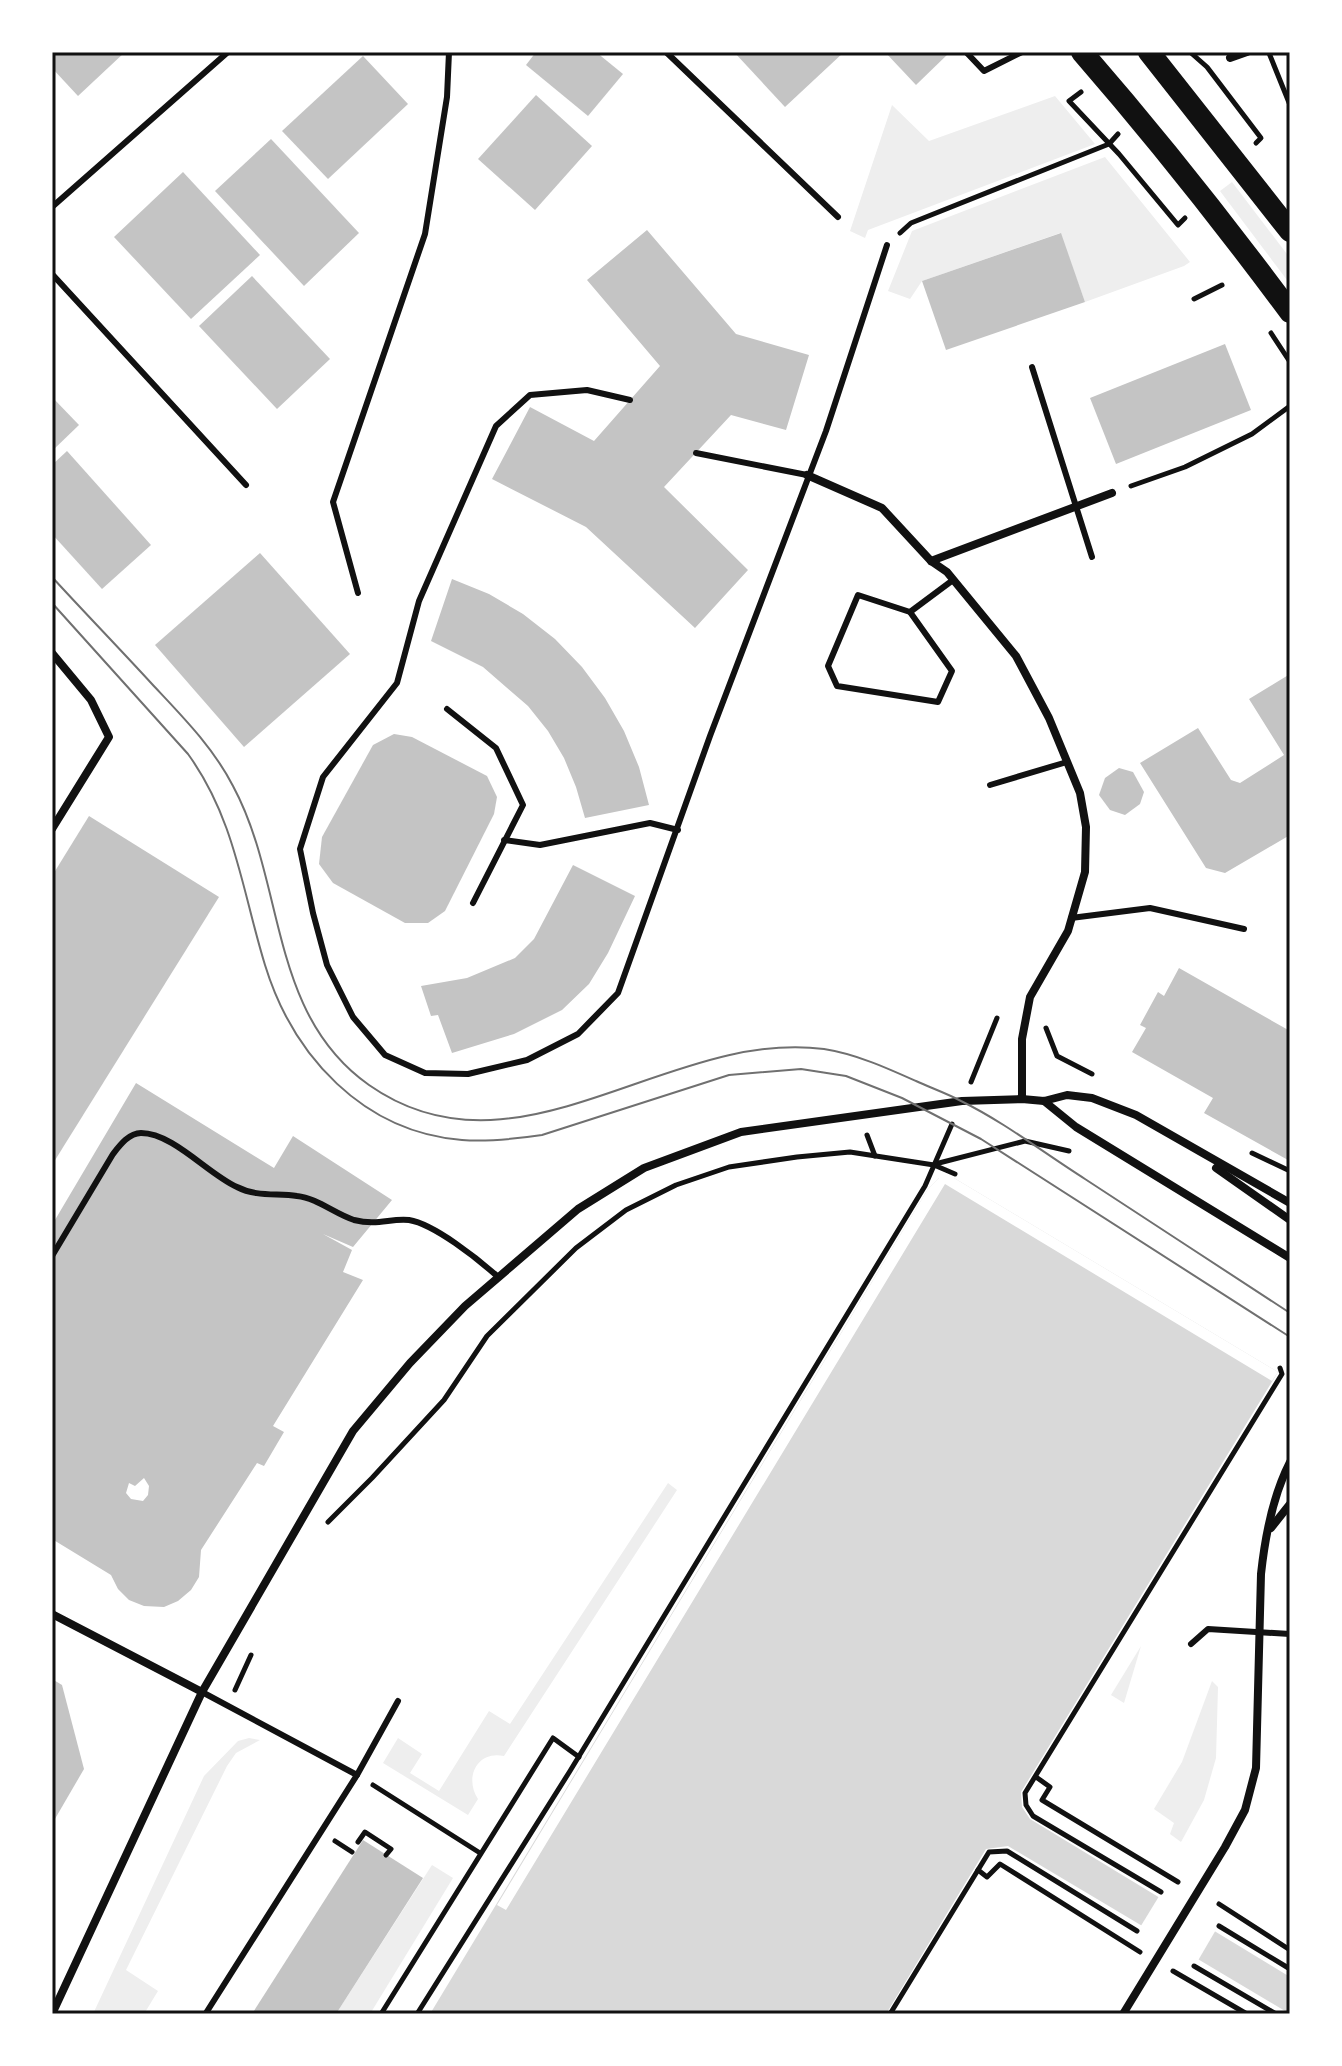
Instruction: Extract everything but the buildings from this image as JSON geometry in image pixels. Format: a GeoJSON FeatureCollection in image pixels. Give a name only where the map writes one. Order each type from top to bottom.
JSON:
{"type":"FeatureCollection","features":[{"type":"Feature","properties":{"kind":"highway"},"geometry":{"type":"LineString","coordinates":[[1082,52],[1148,128],[1290,312]]}},
{"type":"Feature","properties":{"kind":"highway"},"geometry":{"type":"LineString","coordinates":[[1149,52],[1290,231]]}},
{"type":"Feature","properties":{"kind":"street"},"geometry":{"type":"LineString","coordinates":[[1230,58],[1247,52]]}},
{"type":"Feature","properties":{"kind":"street"},"geometry":{"type":"LineString","coordinates":[[807,475],[882,508],[953,580],[1016,656],[1049,718],[1080,793],[1086,827],[1085,872],[1068,931],[1030,997],[1022,1039],[1022,1099]]}},
{"type":"Feature","properties":{"kind":"street"},"geometry":{"type":"LineString","coordinates":[[931,561],[1112,493]]}},
{"type":"Feature","properties":{"kind":"street"},"geometry":{"type":"LineString","coordinates":[[52,653],[91,700],[109,737],[52,829]]}},
{"type":"Feature","properties":{"kind":"street"},"geometry":{"type":"LineString","coordinates":[[52,2014],[202,1692],[353,1431],[410,1363],[497,1276],[578,1209],[644,1168],[741,1132],[962,1101],[1044,1101],[1067,1095],[1092,1098],[1136,1115],[1290,1203]]}},
{"type":"Feature","properties":{"kind":"street"},"geometry":{"type":"LineString","coordinates":[[1044,1101],[1076,1127],[1290,1258]]}},
{"type":"Feature","properties":{"kind":"street"},"geometry":{"type":"LineString","coordinates":[[1183,1144],[1290,1220]]}},
{"type":"Feature","properties":{"kind":"street"},"geometry":{"type":"LineString","coordinates":[[1123,2014],[1245,1810],[1256,1768],[1264,1550],[1277,1487],[1290,1462]]}},
{"type":"Feature","properties":{"kind":"street"},"geometry":{"type":"LineString","coordinates":[[1270,1528],[1290,1504]]}},
{"type":"Feature","properties":{"kind":"street"},"geometry":{"type":"LineString","coordinates":[[52,1614],[202,1692]]}},
{"type":"Feature","properties":{"kind":"lane"},"geometry":{"type":"LineString","coordinates":[[52,207],[228,52]]}},
{"type":"Feature","properties":{"kind":"lane"},"geometry":{"type":"LineString","coordinates":[[358,593],[333,502],[425,234],[447,97],[449,52]]}},
{"type":"Feature","properties":{"kind":"lane"},"geometry":{"type":"LineString","coordinates":[[666,52],[838,217]]}},
{"type":"Feature","properties":{"kind":"lane"},"geometry":{"type":"LineString","coordinates":[[966,52],[984,71],[1022,52]]}},
{"type":"Feature","properties":{"kind":"lane"},"geometry":{"type":"LineString","coordinates":[[630,400],[587,390],[530,395],[496,426],[419,601],[397,683],[323,777],[300,849],[327,965],[353,1017],[385,1055],[425,1073],[468,1074],[527,1060],[578,1034],[618,993],[807,475],[826,431],[887,245]]}},
{"type":"Feature","properties":{"kind":"lane"},"geometry":{"type":"LineString","coordinates":[[52,274],[246,485]]}},
{"type":"Feature","properties":{"kind":"lane"},"geometry":{"type":"LineString","coordinates":[[1032,367],[1092,557]]}},
{"type":"Feature","properties":{"kind":"lane"},"geometry":{"type":"LineString","coordinates":[[696,453],[807,475]]}},
{"type":"Feature","properties":{"kind":"lane"},"geometry":{"type":"LineString","coordinates":[[910,612],[953,580]]}},
{"type":"Feature","properties":{"kind":"lane"},"geometry":{"type":"LineString","coordinates":[[858,595],[910,612],[952,671],[938,702],[837,686],[828,666],[858,595]]}},
{"type":"Feature","properties":{"kind":"lane"},"geometry":{"type":"LineString","coordinates":[[447,709],[496,748],[523,805],[473,903]]}},
{"type":"Feature","properties":{"kind":"lane"},"geometry":{"type":"LineString","coordinates":[[990,785],[1067,762]]}},
{"type":"Feature","properties":{"kind":"lane"},"geometry":{"type":"LineString","coordinates":[[504,840],[540,845],[650,823],[678,830]]}},
{"type":"Feature","properties":{"kind":"lane"},"geometry":{"type":"LineString","coordinates":[[1071,919],[1150,908],[1244,929]]}},
{"type":"Feature","properties":{"kind":"lane"},"geometry":{"type":"LineString","coordinates":[[52,1256],[113,1154],[123,1141],[139,1133],[160,1136],[236,1187],[259,1194],[301,1196],[351,1219],[372,1224],[409,1220],[441,1235],[477,1258],[497,1276]]}},
{"type":"Feature","properties":{"kind":"lane"},"geometry":{"type":"LineString","coordinates":[[1191,1644],[1208,1629],[1290,1634]]}},
{"type":"Feature","properties":{"kind":"lane"},"geometry":{"type":"LineString","coordinates":[[202,1692],[357,1775]]}},
{"type":"Feature","properties":{"kind":"lane"},"geometry":{"type":"LineString","coordinates":[[206,2013],[357,1775],[398,1701]]}},
{"type":"Feature","properties":{"kind":"path"},"geometry":{"type":"LineString","coordinates":[[1190,52],[1207,67],[1261,138],[1252,147]]}},
{"type":"Feature","properties":{"kind":"path"},"geometry":{"type":"LineString","coordinates":[[1269,52],[1290,105],[1290,119]]}},
{"type":"Feature","properties":{"kind":"path"},"geometry":{"type":"LineString","coordinates":[[1200,72],[1207,67]]}},
{"type":"Feature","properties":{"kind":"path"},"geometry":{"type":"LineString","coordinates":[[1085,89],[1069,101],[1178,225],[1190,214]]}},
{"type":"Feature","properties":{"kind":"path"},"geometry":{"type":"LineString","coordinates":[[887,245],[911,223],[1109,144],[1119,134]]}},
{"type":"Feature","properties":{"kind":"path"},"geometry":{"type":"LineString","coordinates":[[1194,299],[1222,285]]}},
{"type":"Feature","properties":{"kind":"path"},"geometry":{"type":"LineString","coordinates":[[1112,493],[1185,467],[1239,441],[1290,406]]}},
{"type":"Feature","properties":{"kind":"path"},"geometry":{"type":"LineString","coordinates":[[934,1165],[1025,1141],[1066,1149],[1078,1156]]}},
{"type":"Feature","properties":{"kind":"path"},"geometry":{"type":"LineString","coordinates":[[324,1526],[444,1400],[487,1336],[576,1248],[626,1210],[676,1185],[729,1167],[797,1157],[850,1152],[934,1165],[955,1174]]}},
{"type":"Feature","properties":{"kind":"path"},"geometry":{"type":"LineString","coordinates":[[417,2014],[579,1757],[925,1186],[934,1165]]}},
{"type":"Feature","properties":{"kind":"path"},"geometry":{"type":"LineString","coordinates":[[1161,1892],[1033,1816],[1026,1805],[1025,1793],[1282,1374],[1280,1368]]}},
{"type":"Feature","properties":{"kind":"path"},"geometry":{"type":"LineString","coordinates":[[228,1705],[254,1650]]}},
{"type":"Feature","properties":{"kind":"path"},"geometry":{"type":"LineString","coordinates":[[381,2014],[553,1738],[579,1757]]}},
{"type":"Feature","properties":{"kind":"path"},"geometry":{"type":"LineString","coordinates":[[357,1775],[480,1853]]}},
{"type":"Feature","properties":{"kind":"path"},"geometry":{"type":"LineString","coordinates":[[1036,1777],[1050,1787],[1042,1800],[1178,1882]]}},
{"type":"Feature","properties":{"kind":"path"},"geometry":{"type":"LineString","coordinates":[[358,1842],[365,1832],[391,1849],[386,1855]]}},
{"type":"Feature","properties":{"kind":"path"},"geometry":{"type":"LineString","coordinates":[[890,2014],[989,1852],[1007,1851],[1137,1931]]}},
{"type":"Feature","properties":{"kind":"path"},"geometry":{"type":"LineString","coordinates":[[978,1870],[987,1877],[1000,1864],[1114,1935]]}},
{"type":"Feature","properties":{"kind":"path"},"geometry":{"type":"LineString","coordinates":[[1219,1904],[1290,1950]]}},
{"type":"Feature","properties":{"kind":"path"},"geometry":{"type":"LineString","coordinates":[[1219,1926],[1290,1969]]}},
{"type":"Feature","properties":{"kind":"path"},"geometry":{"type":"LineString","coordinates":[[1194,1966],[1276,2014]]}},
{"type":"Feature","properties":{"kind":"path"},"geometry":{"type":"LineString","coordinates":[[1202,1989],[1247,2014]]}},
{"type":"Feature","properties":{"kind":"shaded area"},"geometry":{"type":"Polygon","coordinates":[[[1055,96],[1095,144],[868,230],[865,238],[850,231],[892,105],[929,141],[1055,96]]]}},
{"type":"Feature","properties":{"kind":"shaded area"},"geometry":{"type":"Polygon","coordinates":[[[1105,157],[1190,262],[1085,302],[1060,233],[922,281],[910,299],[888,291],[912,231],[1105,157]]]}},
{"type":"Feature","properties":{"kind":"shaded area"},"geometry":{"type":"Polygon","coordinates":[[[1232,182],[1290,258],[1290,284],[1220,191],[1232,182]]]}},
{"type":"Feature","properties":{"kind":"shaded area"},"geometry":{"type":"Polygon","coordinates":[[[939,1178],[954,1178],[1278,1372],[1021,1792],[1022,1807],[1030,1819],[1290,1977],[1290,2014],[1008,1846],[986,1849],[886,2014],[430,2014],[928,1189],[939,1178]]]}},
{"type":"Feature","properties":{"kind":"shaded area"},"geometry":{"type":"Polygon","coordinates":[[[668,1483],[677,1490],[504,1756],[487,1757],[476,1767],[472,1783],[478,1799],[468,1815],[383,1763],[398,1738],[422,1754],[410,1773],[439,1791],[489,1711],[510,1724],[668,1483]]]}},
{"type":"Feature","properties":{"kind":"shaded area"},"geometry":{"type":"Polygon","coordinates":[[[1141,1646],[1124,1703],[1111,1695],[1141,1646]]]}},
{"type":"Feature","properties":{"kind":"shaded area"},"geometry":{"type":"Polygon","coordinates":[[[1212,1681],[1218,1687],[1216,1758],[1204,1800],[1181,1842],[1170,1834],[1174,1823],[1154,1809],[1182,1762],[1212,1681]]]}},
{"type":"Feature","properties":{"kind":"shaded area"},"geometry":{"type":"Polygon","coordinates":[[[249,1738],[260,1740],[236,1753],[227,1766],[126,1970],[158,1991],[144,2014],[93,2014],[204,1776],[238,1741],[249,1738]]]}},
{"type":"Feature","properties":{"kind":"shaded area"},"geometry":{"type":"Polygon","coordinates":[[[432,1865],[453,1878],[370,2014],[336,2014],[432,1865]]]}},
{"type":"Feature","properties":{"kind":"pier"},"geometry":{"type":"Polygon","coordinates":[[[939,1178],[954,1178],[1278,1372],[1272,1381],[945,1184],[506,1910],[497,1905],[928,1189],[939,1178]]]}},
{"type":"Feature","properties":{"kind":"pier"},"geometry":{"type":"Polygon","coordinates":[[[1161,1893],[1217,1928],[1196,1964],[1139,1929],[1161,1893]]]}},
{"type":"Feature","properties":{"kind":"tram line"},"geometry":{"type":"LineString","coordinates":[[52,577],[186,720],[225,772],[250,824],[283,946],[313,1022],[336,1056],[369,1085],[425,1112],[481,1120],[537,1114],[708,1060],[766,1049],[836,1051],[894,1071],[993,1118],[1290,1313]]}},
{"type":"Feature","properties":{"kind":"tram line"},"geometry":{"type":"LineString","coordinates":[[52,603],[188,754],[204,779],[217,804],[236,856],[277,998],[314,1058],[337,1084],[364,1105],[393,1122],[426,1134],[462,1140],[512,1139],[542,1135],[729,1075],[801,1069],[846,1076],[902,1098],[981,1139],[1290,1337]]}}]}
